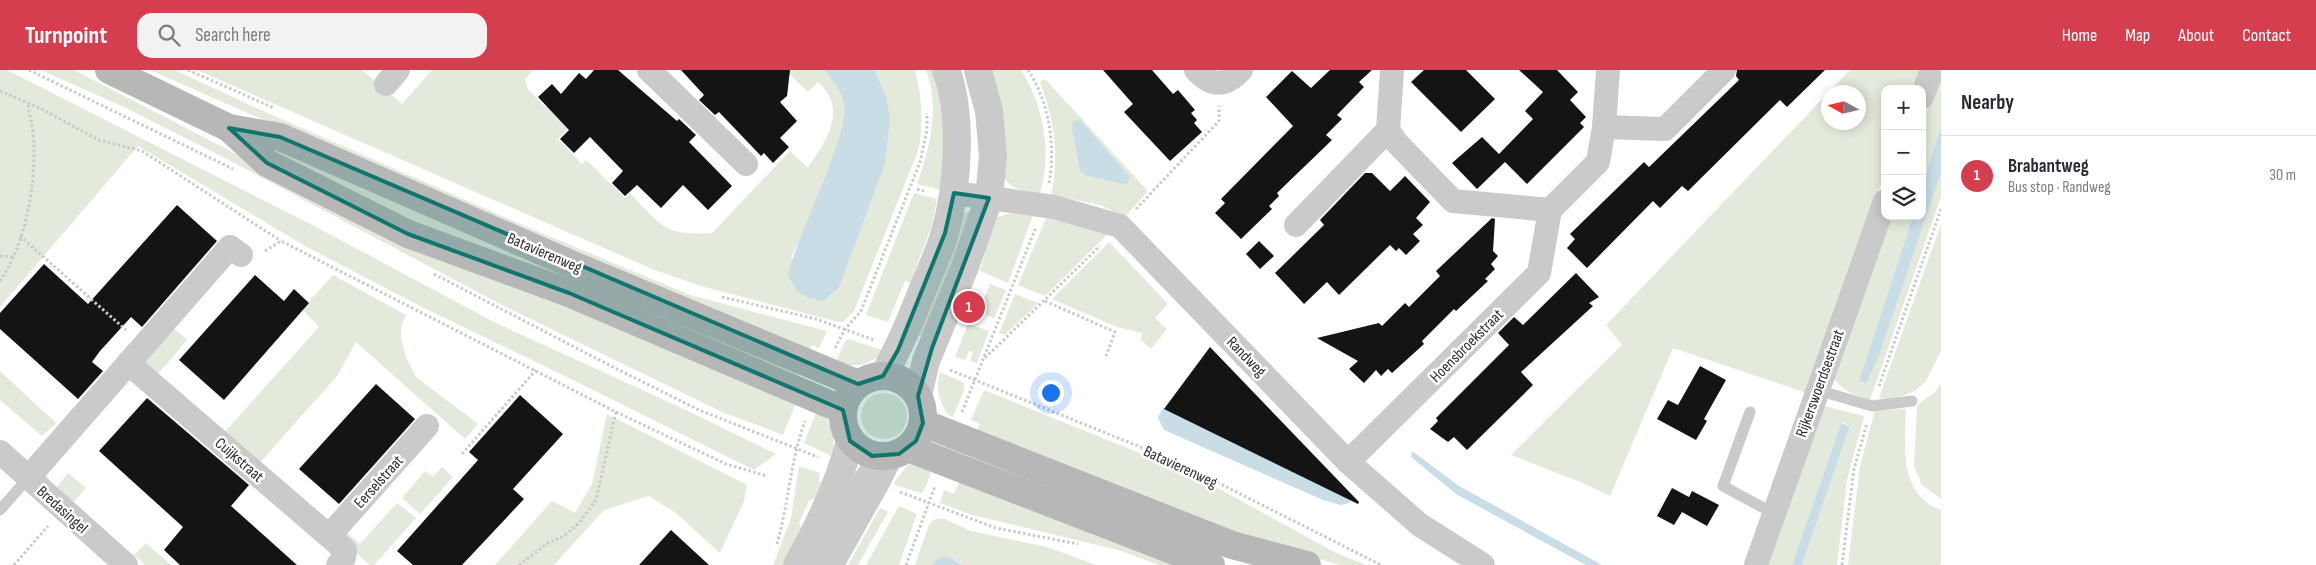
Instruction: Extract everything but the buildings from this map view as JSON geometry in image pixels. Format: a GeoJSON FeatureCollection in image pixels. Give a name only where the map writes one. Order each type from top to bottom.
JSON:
{"type":"FeatureCollection","features":[{"type":"Feature","properties":{"kind":"main road","name":"Batavierenweg"},"geometry":{"type":"LineString","coordinates":[[109,70],[229,128],[280,137],[573,265],[871,380]]}},
{"type":"Feature","properties":{"kind":"main road","name":"Batavierenweg"},"geometry":{"type":"LineString","coordinates":[[229,128],[267,163],[408,234],[569,293],[843,410]]}},
{"type":"Feature","properties":{"kind":"main road"},"geometry":{"type":"LineString","coordinates":[[898,453],[916,441],[923,422],[922,404],[909,385],[897,378],[871,380],[848,396],[843,410],[845,431],[850,441],[860,450],[872,456],[898,453],[1211,565]]}},
{"type":"Feature","properties":{"kind":"main road"},"geometry":{"type":"LineString","coordinates":[[923,422],[1232,545],[1307,565]]}},
{"type":"Feature","properties":{"kind":"street"},"geometry":{"type":"LineString","coordinates":[[649,70],[746,164]]}},
{"type":"Feature","properties":{"kind":"street"},"geometry":{"type":"LineString","coordinates":[[871,380],[898,350],[945,233],[954,193],[957,133],[950,80],[946,70]]}},
{"type":"Feature","properties":{"kind":"street"},"geometry":{"type":"LineString","coordinates":[[918,396],[926,361],[968,259],[989,198],[993,156],[989,111],[978,70]]}},
{"type":"Feature","properties":{"kind":"street"},"geometry":{"type":"LineString","coordinates":[[1196,70],[1204,79],[1218,84],[1233,79],[1241,70]]}},
{"type":"Feature","properties":{"kind":"street"},"geometry":{"type":"LineString","coordinates":[[1392,70],[1388,130],[1396,142],[1453,201],[1550,210],[1598,162],[1604,127],[1608,70]]}},
{"type":"Feature","properties":{"kind":"street"},"geometry":{"type":"LineString","coordinates":[[1604,127],[1665,129],[1724,70]]}},
{"type":"Feature","properties":{"kind":"street"},"geometry":{"type":"LineString","coordinates":[[1926,86],[1932,70]]}},
{"type":"Feature","properties":{"kind":"street"},"geometry":{"type":"LineString","coordinates":[[1296,225],[1388,130]]}},
{"type":"Feature","properties":{"kind":"street"},"geometry":{"type":"LineString","coordinates":[[954,193],[1054,208],[1120,226]]}},
{"type":"Feature","properties":{"kind":"street","name":"Hoensbroekstraat"},"geometry":{"type":"LineString","coordinates":[[1348,462],[1539,273],[1550,210]]}},
{"type":"Feature","properties":{"kind":"street","name":"Rijkerswoerdsestraat"},"geometry":{"type":"LineString","coordinates":[[1756,565],[1881,212]]}},
{"type":"Feature","properties":{"kind":"street","name":"Randweg"},"geometry":{"type":"LineString","coordinates":[[1120,226],[1348,462],[1420,525],[1483,565]]}},
{"type":"Feature","properties":{"kind":"street"},"geometry":{"type":"LineString","coordinates":[[28,478],[230,247],[241,255]]}},
{"type":"Feature","properties":{"kind":"street","name":"Cuijkstraat"},"geometry":{"type":"LineString","coordinates":[[136,354],[345,550],[341,561]]}},
{"type":"Feature","properties":{"kind":"street","name":"Eerselstraat"},"geometry":{"type":"LineString","coordinates":[[329,536],[427,426]]}},
{"type":"Feature","properties":{"kind":"street"},"geometry":{"type":"LineString","coordinates":[[797,565],[809,545],[843,468],[850,441]]}},
{"type":"Feature","properties":{"kind":"street","name":"Bredasingel"},"geometry":{"type":"LineString","coordinates":[[0,452],[126,565]]}},
{"type":"Feature","properties":{"kind":"street"},"geometry":{"type":"LineString","coordinates":[[823,565],[868,479],[898,453]]}},
{"type":"Feature","properties":{"kind":"lane"},"geometry":{"type":"LineString","coordinates":[[1817,390],[1872,406],[1912,402]]}},
{"type":"Feature","properties":{"kind":"lane"},"geometry":{"type":"LineString","coordinates":[[1750,412],[1723,486],[1773,513]]}},
{"type":"Feature","properties":{"kind":"lane"},"geometry":{"type":"LineString","coordinates":[[839,565],[884,485],[898,453]]}},
{"type":"Feature","properties":{"kind":"lane"},"geometry":{"type":"LineString","coordinates":[[0,510],[28,478]]}},
{"type":"Feature","properties":{"kind":"path"},"geometry":{"type":"LineString","coordinates":[[1012,288],[983,360],[1120,226],[1219,121],[1218,84]]}},
{"type":"Feature","properties":{"kind":"path"},"geometry":{"type":"LineString","coordinates":[[0,91],[28,103],[98,140],[142,151],[281,240],[616,412],[726,464],[766,476]]}},
{"type":"Feature","properties":{"kind":"path"},"geometry":{"type":"LineString","coordinates":[[0,281],[13,257],[33,186],[34,144],[28,103]]}},
{"type":"Feature","properties":{"kind":"path"},"geometry":{"type":"LineString","coordinates":[[844,329],[861,311],[920,162],[927,130],[927,108]]}},
{"type":"Feature","properties":{"kind":"path"},"geometry":{"type":"LineString","coordinates":[[917,189],[924,191]]}},
{"type":"Feature","properties":{"kind":"path"},"geometry":{"type":"LineString","coordinates":[[20,236],[136,354]]}},
{"type":"Feature","properties":{"kind":"path"},"geometry":{"type":"LineString","coordinates":[[241,255],[254,258],[281,240]]}},
{"type":"Feature","properties":{"kind":"path"},"geometry":{"type":"LineString","coordinates":[[0,256],[13,257]]}},
{"type":"Feature","properties":{"kind":"path"},"geometry":{"type":"LineString","coordinates":[[1045,301],[1115,332],[1106,359]]}},
{"type":"Feature","properties":{"kind":"path"},"geometry":{"type":"LineString","coordinates":[[462,454],[536,370]]}},
{"type":"Feature","properties":{"kind":"path","name":"Batavierenweg"},"geometry":{"type":"LineString","coordinates":[[975,380],[1175,461],[1380,565]]}},
{"type":"Feature","properties":{"kind":"path"},"geometry":{"type":"LineString","coordinates":[[519,565],[548,543],[564,536],[579,523],[596,500],[616,412]]}},
{"type":"Feature","properties":{"kind":"path"},"geometry":{"type":"LineString","coordinates":[[774,552],[784,520],[795,448]]}},
{"type":"Feature","properties":{"kind":"path"},"geometry":{"type":"LineString","coordinates":[[906,565],[930,503],[996,528],[1086,546]]}},
{"type":"Feature","properties":{"kind":"path"},"geometry":{"type":"LineString","coordinates":[[14,565],[63,509]]}},
{"type":"Feature","properties":{"kind":"highlighted area"},"geometry":{"type":"Polygon","coordinates":[[[229,128],[280,137],[858,384],[883,376],[898,350],[945,233],[954,193],[989,198],[932,348],[918,396],[923,423],[916,441],[899,454],[872,456],[850,441],[843,410],[569,293],[408,234],[267,163],[229,128]]]}},
{"type":"Feature","properties":{"kind":"shaded area"},"geometry":{"type":"Polygon","coordinates":[[[0,70],[7,70],[318,228],[494,322],[690,412],[776,454],[754,470],[420,306],[305,246],[138,146],[0,307],[0,70]]]}},
{"type":"Feature","properties":{"kind":"shaded area"},"geometry":{"type":"Polygon","coordinates":[[[41,70],[74,70],[393,235],[568,303],[795,405],[783,435],[722,412],[502,305],[219,155],[128,109],[41,70]]]}},
{"type":"Feature","properties":{"kind":"shaded area"},"geometry":{"type":"Polygon","coordinates":[[[150,70],[175,70],[254,107],[525,226],[690,295],[827,331],[819,348],[812,345],[807,354],[434,195],[150,70]]]}},
{"type":"Feature","properties":{"kind":"shaded area"},"geometry":{"type":"Polygon","coordinates":[[[197,70],[362,70],[402,104],[432,70],[534,70],[525,79],[528,89],[545,107],[552,102],[574,123],[558,139],[582,164],[586,160],[625,198],[630,193],[649,214],[665,226],[683,233],[712,233],[790,151],[808,168],[827,136],[833,114],[832,103],[818,82],[808,92],[785,70],[825,70],[843,95],[845,112],[826,178],[791,258],[839,288],[885,164],[886,96],[875,70],[915,70],[921,100],[922,121],[918,151],[854,311],[843,322],[838,322],[701,286],[652,269],[197,70]]]}},
{"type":"Feature","properties":{"kind":"shaded area"},"geometry":{"type":"Polygon","coordinates":[[[926,70],[938,70],[948,134],[946,191],[917,184],[926,156],[932,127],[932,98],[926,70]]]}},
{"type":"Feature","properties":{"kind":"shaded area"},"geometry":{"type":"Polygon","coordinates":[[[989,70],[1021,70],[1029,84],[1044,130],[1045,162],[1040,193],[1014,187],[1003,176],[989,70]]]}},
{"type":"Feature","properties":{"kind":"shaded area"},"geometry":{"type":"Polygon","coordinates":[[[1850,70],[1921,70],[1916,85],[1881,85],[1881,184],[1807,393],[1673,348],[1610,496],[1583,483],[1511,455],[1622,345],[1606,325],[1821,100],[1821,130],[1866,130],[1866,85],[1836,85],[1850,70]]]}},
{"type":"Feature","properties":{"kind":"shaded area"},"geometry":{"type":"Polygon","coordinates":[[[1941,70],[1941,126],[1926,174],[1926,130],[1926,112],[1941,70]]]}},
{"type":"Feature","properties":{"kind":"shaded area"},"geometry":{"type":"Polygon","coordinates":[[[1045,79],[1148,191],[1125,217],[1100,205],[1051,195],[1054,180],[1055,152],[1049,110],[1040,82],[1045,79]]]}},
{"type":"Feature","properties":{"kind":"shaded area"},"geometry":{"type":"Polygon","coordinates":[[[274,146],[801,369],[796,380],[447,242],[272,151],[274,146]]]}},
{"type":"Feature","properties":{"kind":"shaded area"},"geometry":{"type":"Polygon","coordinates":[[[1941,171],[1941,197],[1870,400],[1848,391],[1839,385],[1831,375],[1889,220],[1912,220],[1859,381],[1922,220],[1926,220],[1926,209],[1941,171]]]}},
{"type":"Feature","properties":{"kind":"shaded area"},"geometry":{"type":"Polygon","coordinates":[[[914,193],[937,199],[932,225],[910,283],[905,281],[888,322],[866,315],[914,193]]]}},
{"type":"Feature","properties":{"kind":"shaded area"},"geometry":{"type":"Polygon","coordinates":[[[971,211],[927,338],[914,334],[961,214],[971,211]]]}},
{"type":"Feature","properties":{"kind":"shaded area"},"geometry":{"type":"Polygon","coordinates":[[[1011,213],[1033,215],[1008,283],[980,271],[995,218],[1011,213]]]}},
{"type":"Feature","properties":{"kind":"shaded area"},"geometry":{"type":"Polygon","coordinates":[[[1046,218],[1075,223],[1109,233],[1045,296],[1018,285],[1046,218]]]}},
{"type":"Feature","properties":{"kind":"shaded area"},"geometry":{"type":"Polygon","coordinates":[[[1941,224],[1941,351],[1926,381],[1915,391],[1891,400],[1879,398],[1941,224]]]}},
{"type":"Feature","properties":{"kind":"shaded area"},"geometry":{"type":"Polygon","coordinates":[[[1109,242],[1168,304],[1155,318],[1167,329],[1151,349],[1141,340],[1142,333],[1117,327],[1052,299],[1109,242]]]}},
{"type":"Feature","properties":{"kind":"shaded area"},"geometry":{"type":"Polygon","coordinates":[[[333,275],[406,315],[401,327],[401,339],[406,357],[416,377],[478,424],[465,439],[356,342],[337,376],[256,467],[222,435],[319,327],[302,309],[333,275]]]}},
{"type":"Feature","properties":{"kind":"shaded area"},"geometry":{"type":"Polygon","coordinates":[[[990,284],[1006,290],[994,318],[979,312],[990,284]]]}},
{"type":"Feature","properties":{"kind":"shaded area"},"geometry":{"type":"Polygon","coordinates":[[[1015,294],[1038,303],[1005,335],[999,333],[1015,294]]]}},
{"type":"Feature","properties":{"kind":"shaded area"},"geometry":{"type":"Polygon","coordinates":[[[968,324],[989,331],[977,363],[970,361],[973,352],[969,351],[965,360],[955,357],[968,324]]]}},
{"type":"Feature","properties":{"kind":"shaded area"},"geometry":{"type":"Polygon","coordinates":[[[171,326],[187,340],[158,374],[141,360],[171,326]]]}},
{"type":"Feature","properties":{"kind":"shaded area"},"geometry":{"type":"Polygon","coordinates":[[[848,339],[885,351],[874,360],[862,364],[835,364],[844,343],[848,339]]]}},
{"type":"Feature","properties":{"kind":"shaded area"},"geometry":{"type":"Polygon","coordinates":[[[0,371],[56,423],[42,436],[0,400],[0,371]]]}},
{"type":"Feature","properties":{"kind":"shaded area"},"geometry":{"type":"Polygon","coordinates":[[[940,372],[964,383],[964,390],[953,417],[947,414],[940,399],[938,384],[940,372]]]}},
{"type":"Feature","properties":{"kind":"shaded area"},"geometry":{"type":"Polygon","coordinates":[[[1941,383],[1941,499],[1922,485],[1914,466],[1917,405],[1935,392],[1941,383]]]}},
{"type":"Feature","properties":{"kind":"shaded area"},"geometry":{"type":"Polygon","coordinates":[[[984,390],[1194,475],[1336,553],[1366,565],[1340,565],[1213,527],[976,435],[980,424],[971,420],[984,390]]]}},
{"type":"Feature","properties":{"kind":"shaded area"},"geometry":{"type":"Polygon","coordinates":[[[879,393],[889,393],[903,403],[907,416],[903,429],[897,435],[889,439],[879,439],[865,429],[861,421],[861,411],[871,397],[879,393]]]}},
{"type":"Feature","properties":{"kind":"shaded area"},"geometry":{"type":"Polygon","coordinates":[[[1824,406],[1864,416],[1847,480],[1837,565],[1802,565],[1850,426],[1845,423],[1841,423],[1792,565],[1769,565],[1824,406]]]}},
{"type":"Feature","properties":{"kind":"shaded area"},"geometry":{"type":"Polygon","coordinates":[[[818,408],[832,430],[834,443],[831,456],[804,443],[818,408]]]}},
{"type":"Feature","properties":{"kind":"shaded area"},"geometry":{"type":"Polygon","coordinates":[[[1906,409],[1905,453],[1911,481],[1917,493],[1927,503],[1941,510],[1940,565],[1848,565],[1860,466],[1875,410],[1906,409]]]}},
{"type":"Feature","properties":{"kind":"shaded area"},"geometry":{"type":"Polygon","coordinates":[[[607,414],[747,485],[744,501],[720,553],[676,513],[649,496],[604,510],[554,565],[495,565],[552,501],[575,513],[592,484],[607,414]]]}},
{"type":"Feature","properties":{"kind":"shaded area"},"geometry":{"type":"Polygon","coordinates":[[[915,464],[933,468],[921,493],[895,485],[894,482],[908,465],[915,464]]]}},
{"type":"Feature","properties":{"kind":"shaded area"},"geometry":{"type":"Polygon","coordinates":[[[799,466],[820,473],[819,481],[824,484],[820,496],[809,501],[799,523],[803,533],[788,565],[773,565],[791,518],[799,466]]]}},
{"type":"Feature","properties":{"kind":"shaded area"},"geometry":{"type":"Polygon","coordinates":[[[442,467],[453,477],[420,514],[402,498],[425,471],[433,477],[442,467]]]}},
{"type":"Feature","properties":{"kind":"shaded area"},"geometry":{"type":"Polygon","coordinates":[[[68,473],[86,488],[74,502],[57,487],[68,473]]]}},
{"type":"Feature","properties":{"kind":"shaded area"},"geometry":{"type":"Polygon","coordinates":[[[962,476],[1189,565],[1159,565],[1118,550],[972,515],[940,503],[944,490],[954,494],[962,476]]]}},
{"type":"Feature","properties":{"kind":"shaded area"},"geometry":{"type":"Polygon","coordinates":[[[397,503],[416,518],[374,565],[370,565],[356,553],[345,537],[347,533],[360,544],[397,503]]]}},
{"type":"Feature","properties":{"kind":"shaded area"},"geometry":{"type":"Polygon","coordinates":[[[899,506],[917,514],[899,565],[866,565],[899,506]]]}},
{"type":"Feature","properties":{"kind":"shaded area"},"geometry":{"type":"Polygon","coordinates":[[[880,508],[888,512],[858,565],[848,565],[880,508]]]}},
{"type":"Feature","properties":{"kind":"shaded area"},"geometry":{"type":"Polygon","coordinates":[[[942,518],[971,531],[1047,547],[1096,565],[963,565],[959,562],[940,557],[931,565],[915,565],[928,527],[933,520],[942,518]]]}},
{"type":"Feature","properties":{"kind":"shaded area"},"geometry":{"type":"Polygon","coordinates":[[[146,543],[171,565],[145,565],[134,555],[146,543]]]}},
{"type":"Feature","properties":{"kind":"water"},"geometry":{"type":"Polygon","coordinates":[[[825,70],[875,70],[886,96],[890,119],[885,164],[839,288],[823,301],[805,297],[798,291],[788,276],[801,236],[832,158],[844,114],[842,95],[825,70]]]}},
{"type":"Feature","properties":{"kind":"water"},"geometry":{"type":"Polygon","coordinates":[[[1080,120],[1129,176],[1128,183],[1122,184],[1085,175],[1080,171],[1072,128],[1073,121],[1080,120]]]}},
{"type":"Feature","properties":{"kind":"water"},"geometry":{"type":"Polygon","coordinates":[[[1941,126],[1941,172],[1926,216],[1926,174],[1941,126]]]}},
{"type":"Feature","properties":{"kind":"water"},"geometry":{"type":"Polygon","coordinates":[[[1912,220],[1925,220],[1879,355],[1866,383],[1859,381],[1912,220]]]}},
{"type":"Feature","properties":{"kind":"water"},"geometry":{"type":"Polygon","coordinates":[[[1194,393],[1352,496],[1349,503],[1341,505],[1323,500],[1164,430],[1158,418],[1162,409],[1194,393]]]}},
{"type":"Feature","properties":{"kind":"water"},"geometry":{"type":"Polygon","coordinates":[[[1841,423],[1850,426],[1802,565],[1792,565],[1841,423]]]}},
{"type":"Feature","properties":{"kind":"water"},"geometry":{"type":"Polygon","coordinates":[[[1412,451],[1459,486],[1602,565],[1586,565],[1456,494],[1411,457],[1412,451]]]}},
{"type":"Feature","properties":{"kind":"water"},"geometry":{"type":"Polygon","coordinates":[[[940,557],[951,558],[963,565],[931,565],[940,557]]]}},
{"type":"Feature","properties":{"kind":"place","name":"Brabantweg"},"geometry":{"type":"Point","coordinates":[969,307]}}]}
